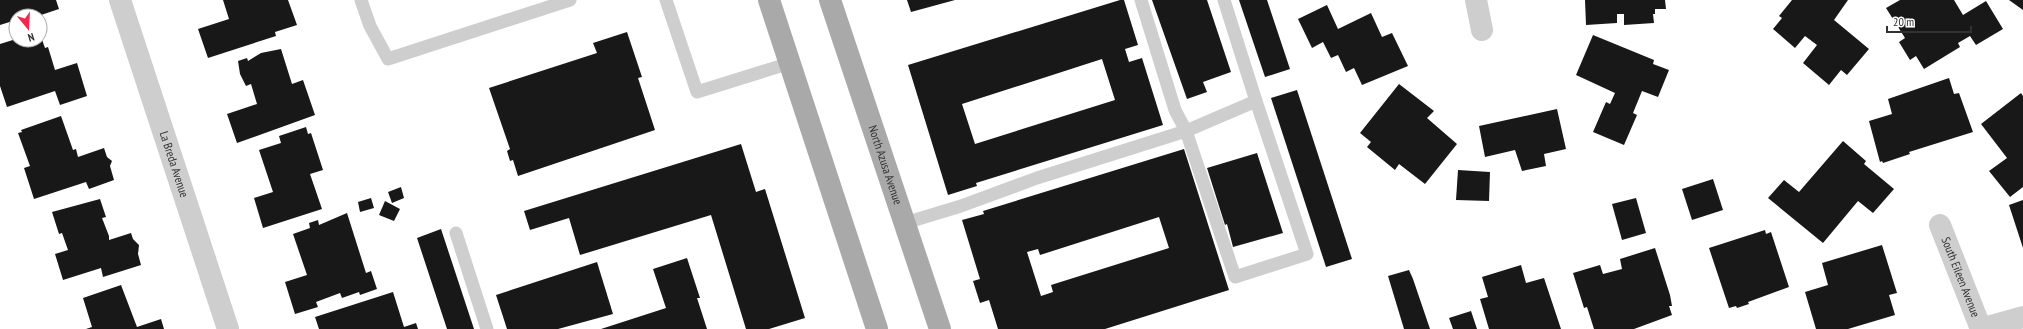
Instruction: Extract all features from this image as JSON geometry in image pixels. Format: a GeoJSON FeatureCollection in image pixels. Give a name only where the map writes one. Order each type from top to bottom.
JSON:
{"type":"FeatureCollection","features":[{"type":"Feature","properties":{"kind":"main road"},"geometry":{"type":"LineString","coordinates":[[769,0],[877,329]]}},
{"type":"Feature","properties":{"kind":"main road","name":"North Azusa Avenue"},"geometry":{"type":"LineString","coordinates":[[830,0],[940,329]]}},
{"type":"Feature","properties":{"kind":"street","name":"La Breda Avenue"},"geometry":{"type":"LineString","coordinates":[[120,0],[228,329]]}},
{"type":"Feature","properties":{"kind":"street"},"geometry":{"type":"LineString","coordinates":[[1476,0],[1482,30]]}},
{"type":"Feature","properties":{"kind":"street","name":"South Eileen Avenue"},"geometry":{"type":"LineString","coordinates":[[1940,224],[1981,329]]}},
{"type":"Feature","properties":{"kind":"street"},"geometry":{"type":"LineString","coordinates":[[1981,329],[2023,317]]}},
{"type":"Feature","properties":{"kind":"lane"},"geometry":{"type":"LineString","coordinates":[[361,0],[370,26],[388,58],[570,0]]}},
{"type":"Feature","properties":{"kind":"lane"},"geometry":{"type":"LineString","coordinates":[[666,0],[697,92],[790,64]]}},
{"type":"Feature","properties":{"kind":"lane"},"geometry":{"type":"LineString","coordinates":[[1141,0],[1175,110],[1186,131],[1234,277],[1307,254],[1224,0]]}},
{"type":"Feature","properties":{"kind":"lane"},"geometry":{"type":"LineString","coordinates":[[905,223],[962,206],[1037,178],[1186,131],[1256,101]]}},
{"type":"Feature","properties":{"kind":"lane"},"geometry":{"type":"LineString","coordinates":[[456,233],[488,329]]}},
{"type":"Feature","properties":{"kind":"building"},"geometry":{"type":"Polygon","coordinates":[[[0,0],[56,0],[59,9],[48,13],[48,8],[8,8],[8,22],[0,25],[0,0]]]}},
{"type":"Feature","properties":{"kind":"building"},"geometry":{"type":"Polygon","coordinates":[[[223,0],[288,0],[297,25],[275,32],[276,36],[208,58],[198,29],[229,19],[223,0]]]}},
{"type":"Feature","properties":{"kind":"building"},"geometry":{"type":"Polygon","coordinates":[[[907,0],[955,0],[911,12],[907,0]]]}},
{"type":"Feature","properties":{"kind":"building"},"geometry":{"type":"Polygon","coordinates":[[[1124,0],[1138,45],[1125,49],[1129,62],[1142,58],[1163,125],[976,183],[977,186],[948,195],[908,65],[1124,0]],[[1102,59],[962,104],[975,144],[1115,100],[1102,59]]]}},
{"type":"Feature","properties":{"kind":"building"},"geometry":{"type":"Polygon","coordinates":[[[1152,0],[1207,0],[1231,72],[1203,82],[1207,92],[1187,99],[1152,0]]]}},
{"type":"Feature","properties":{"kind":"building"},"geometry":{"type":"Polygon","coordinates":[[[1239,0],[1267,0],[1290,69],[1265,77],[1239,0]]]}},
{"type":"Feature","properties":{"kind":"building"},"geometry":{"type":"Polygon","coordinates":[[[1585,0],[1665,0],[1666,9],[1655,9],[1655,14],[1653,14],[1654,23],[1624,25],[1624,14],[1617,14],[1617,23],[1586,25],[1585,0]]]}},
{"type":"Feature","properties":{"kind":"building"},"geometry":{"type":"Polygon","coordinates":[[[1792,0],[1848,0],[1834,20],[1869,49],[1847,75],[1841,70],[1829,85],[1803,63],[1817,45],[1805,36],[1795,48],[1773,29],[1782,18],[1779,16],[1792,0]]]}},
{"type":"Feature","properties":{"kind":"building"},"geometry":{"type":"Polygon","coordinates":[[[1900,0],[1954,0],[1963,15],[1986,1],[2003,29],[1976,45],[1970,36],[1958,43],[1960,47],[1924,69],[1916,56],[1910,60],[1899,42],[1905,38],[1886,8],[1900,0]]]}},
{"type":"Feature","properties":{"kind":"building"},"geometry":{"type":"Polygon","coordinates":[[[2009,0],[2023,0],[2023,10],[2009,0]]]}},
{"type":"Feature","properties":{"kind":"building"},"geometry":{"type":"Polygon","coordinates":[[[1327,5],[1338,29],[1371,13],[1382,37],[1392,33],[1408,66],[1362,85],[1354,68],[1346,72],[1338,55],[1331,58],[1323,42],[1312,48],[1298,19],[1327,5]]]}},
{"type":"Feature","properties":{"kind":"building"},"geometry":{"type":"Polygon","coordinates":[[[627,32],[642,77],[638,78],[655,130],[518,176],[513,160],[510,161],[507,151],[510,149],[489,88],[597,53],[593,43],[627,32]]]}},
{"type":"Feature","properties":{"kind":"building"},"geometry":{"type":"Polygon","coordinates":[[[1593,35],[1654,60],[1653,64],[1669,70],[1658,97],[1642,91],[1633,113],[1637,115],[1624,145],[1593,132],[1606,102],[1610,104],[1615,93],[1576,75],[1593,35]]]}},
{"type":"Feature","properties":{"kind":"building"},"geometry":{"type":"Polygon","coordinates":[[[8,42],[8,48],[48,47],[55,70],[77,63],[87,96],[60,105],[55,91],[7,107],[0,86],[0,44],[8,42]]]}},
{"type":"Feature","properties":{"kind":"building"},"geometry":{"type":"Polygon","coordinates":[[[281,49],[292,84],[303,80],[315,115],[237,143],[227,114],[257,104],[251,84],[246,86],[240,74],[238,61],[247,58],[248,61],[261,53],[281,49]]]}},
{"type":"Feature","properties":{"kind":"building"},"geometry":{"type":"Polygon","coordinates":[[[1949,78],[1954,94],[1959,93],[1973,132],[1909,152],[1910,154],[1883,163],[1882,161],[1880,162],[1869,121],[1892,114],[1888,99],[1949,78]]]}},
{"type":"Feature","properties":{"kind":"building"},"geometry":{"type":"Polygon","coordinates":[[[1399,84],[1434,111],[1427,118],[1457,144],[1425,184],[1399,164],[1395,170],[1367,147],[1371,142],[1360,133],[1399,84]]]}},
{"type":"Feature","properties":{"kind":"building"},"geometry":{"type":"Polygon","coordinates":[[[1297,90],[1352,259],[1326,267],[1271,98],[1297,90]]]}},
{"type":"Feature","properties":{"kind":"building"},"geometry":{"type":"Polygon","coordinates":[[[2021,93],[2023,96],[2023,187],[2010,197],[1989,171],[2007,158],[1981,124],[2021,93]]]}},
{"type":"Feature","properties":{"kind":"building"},"geometry":{"type":"Polygon","coordinates":[[[1557,109],[1566,149],[1544,154],[1546,166],[1522,171],[1515,150],[1485,157],[1479,126],[1557,109]]]}},
{"type":"Feature","properties":{"kind":"building"},"geometry":{"type":"Polygon","coordinates":[[[61,116],[73,150],[76,149],[78,157],[104,148],[107,157],[112,161],[110,166],[114,180],[89,189],[86,182],[34,199],[24,168],[30,166],[18,133],[22,132],[21,130],[61,116]]]}},
{"type":"Feature","properties":{"kind":"building"},"geometry":{"type":"Polygon","coordinates":[[[306,127],[308,134],[311,133],[323,170],[310,174],[322,209],[263,228],[254,198],[273,192],[259,150],[281,143],[279,136],[306,127]]]}},
{"type":"Feature","properties":{"kind":"building"},"geometry":{"type":"Polygon","coordinates":[[[1843,141],[1866,161],[1864,164],[1894,189],[1873,213],[1858,201],[1823,243],[1768,198],[1784,180],[1799,192],[1843,141]]]}},
{"type":"Feature","properties":{"kind":"building"},"geometry":{"type":"Polygon","coordinates":[[[741,144],[756,192],[765,189],[805,318],[769,329],[746,329],[711,215],[580,255],[569,218],[530,230],[524,211],[741,144]]]}},
{"type":"Feature","properties":{"kind":"building"},"geometry":{"type":"Polygon","coordinates":[[[1184,149],[1229,290],[1105,329],[998,329],[989,300],[980,303],[973,281],[980,279],[962,220],[984,214],[983,211],[1184,149]],[[1159,217],[1040,255],[1038,249],[1027,252],[1041,296],[1053,292],[1051,285],[1169,248],[1159,217]]]}},
{"type":"Feature","properties":{"kind":"building"},"geometry":{"type":"Polygon","coordinates":[[[1257,153],[1283,233],[1233,247],[1227,224],[1225,225],[1207,168],[1257,153]]]}},
{"type":"Feature","properties":{"kind":"building"},"geometry":{"type":"Polygon","coordinates":[[[1458,170],[1490,172],[1489,201],[1456,200],[1458,170]]]}},
{"type":"Feature","properties":{"kind":"building"},"geometry":{"type":"Polygon","coordinates":[[[1713,179],[1723,210],[1692,220],[1682,189],[1713,179]]]}},
{"type":"Feature","properties":{"kind":"building"},"geometry":{"type":"Polygon","coordinates":[[[401,187],[404,198],[392,203],[388,192],[401,187]]]}},
{"type":"Feature","properties":{"kind":"building"},"geometry":{"type":"Polygon","coordinates":[[[371,198],[374,208],[360,212],[358,202],[371,198]]]}},
{"type":"Feature","properties":{"kind":"building"},"geometry":{"type":"Polygon","coordinates":[[[1636,198],[1646,233],[1622,240],[1612,204],[1636,198]]]}},
{"type":"Feature","properties":{"kind":"building"},"geometry":{"type":"Polygon","coordinates":[[[100,199],[106,217],[102,218],[109,236],[109,240],[131,233],[133,239],[139,245],[138,254],[141,265],[103,277],[101,268],[63,280],[55,254],[68,250],[62,233],[59,234],[52,212],[100,199]]]}},
{"type":"Feature","properties":{"kind":"building"},"geometry":{"type":"Polygon","coordinates":[[[2023,200],[2023,248],[2009,205],[2023,200]]]}},
{"type":"Feature","properties":{"kind":"building"},"geometry":{"type":"Polygon","coordinates":[[[385,201],[400,209],[394,221],[379,215],[385,201]]]}},
{"type":"Feature","properties":{"kind":"building"},"geometry":{"type":"Polygon","coordinates":[[[347,213],[366,273],[371,271],[377,289],[360,295],[359,292],[342,298],[340,293],[316,302],[318,307],[295,314],[285,282],[307,275],[293,234],[310,228],[309,223],[318,220],[319,225],[347,213]]]}},
{"type":"Feature","properties":{"kind":"building"},"geometry":{"type":"Polygon","coordinates":[[[441,229],[474,329],[447,329],[417,238],[441,229]]]}},
{"type":"Feature","properties":{"kind":"building"},"geometry":{"type":"Polygon","coordinates":[[[1765,230],[1766,234],[1771,232],[1789,287],[1748,302],[1749,304],[1737,308],[1736,306],[1729,308],[1709,248],[1765,230]]]}},
{"type":"Feature","properties":{"kind":"building"},"geometry":{"type":"Polygon","coordinates":[[[1882,245],[1897,293],[1889,295],[1895,315],[1848,329],[1816,329],[1805,292],[1828,285],[1822,263],[1882,245]]]}},
{"type":"Feature","properties":{"kind":"building"},"geometry":{"type":"Polygon","coordinates":[[[1655,248],[1670,295],[1672,306],[1669,306],[1672,315],[1634,329],[1594,329],[1587,307],[1584,308],[1573,273],[1600,265],[1603,274],[1622,269],[1620,259],[1655,248]]]}},
{"type":"Feature","properties":{"kind":"building"},"geometry":{"type":"Polygon","coordinates":[[[687,258],[700,298],[697,298],[707,329],[601,329],[666,308],[653,269],[687,258]]]}},
{"type":"Feature","properties":{"kind":"building"},"geometry":{"type":"Polygon","coordinates":[[[597,262],[613,314],[558,329],[507,329],[496,295],[597,262]]]}},
{"type":"Feature","properties":{"kind":"building"},"geometry":{"type":"Polygon","coordinates":[[[1521,265],[1526,283],[1544,278],[1561,329],[1489,329],[1480,299],[1488,297],[1482,277],[1521,265]]]}},
{"type":"Feature","properties":{"kind":"building"},"geometry":{"type":"Polygon","coordinates":[[[1409,270],[1430,329],[1404,329],[1388,276],[1409,270]]]}},
{"type":"Feature","properties":{"kind":"building"},"geometry":{"type":"Polygon","coordinates":[[[121,285],[137,327],[161,319],[164,329],[86,329],[92,327],[83,298],[121,285]]]}},
{"type":"Feature","properties":{"kind":"building"},"geometry":{"type":"Polygon","coordinates":[[[393,292],[404,327],[416,323],[418,329],[319,329],[315,317],[393,292]]]}},
{"type":"Feature","properties":{"kind":"building"},"geometry":{"type":"Polygon","coordinates":[[[1471,311],[1477,329],[1453,329],[1449,318],[1471,311]]]}}]}
